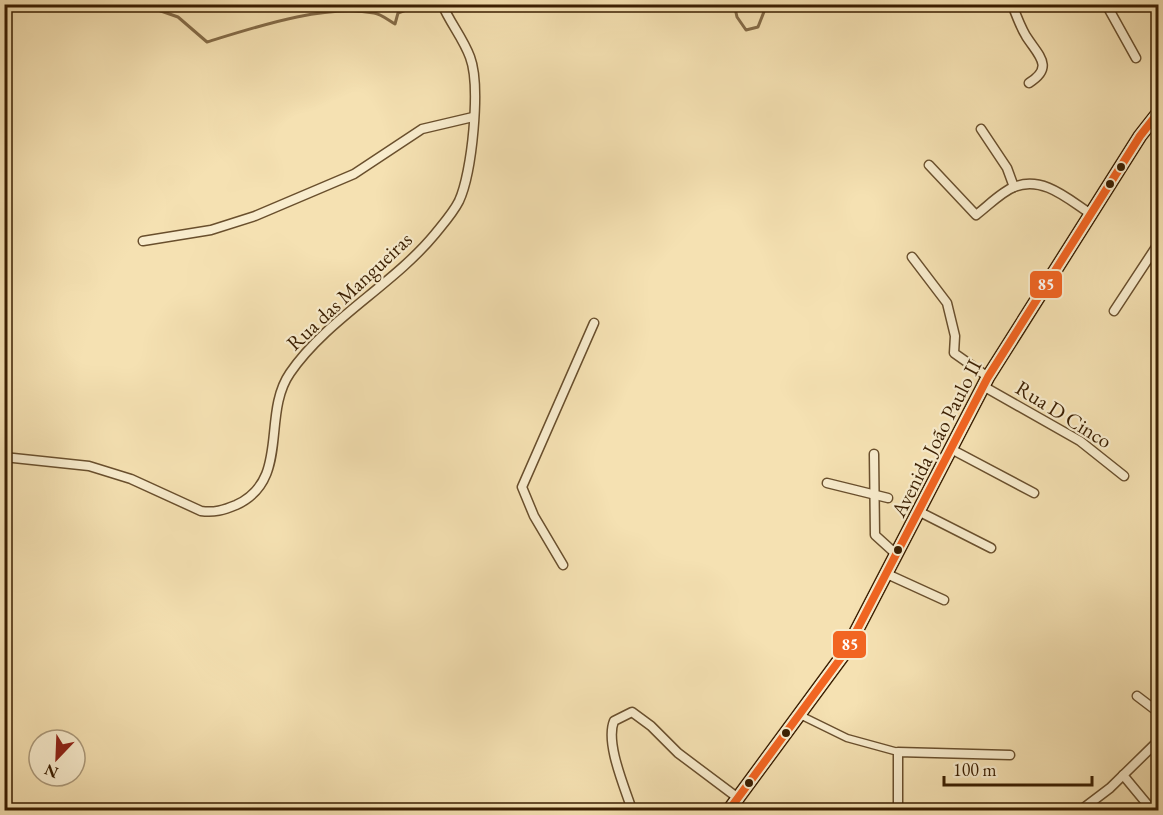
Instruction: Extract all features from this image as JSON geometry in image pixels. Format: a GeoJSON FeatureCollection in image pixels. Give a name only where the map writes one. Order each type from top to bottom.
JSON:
{"type":"FeatureCollection","features":[{"type":"Feature","properties":{"kind":"main road","name":"Avenida João Paulo II"},"geometry":{"type":"LineString","coordinates":[[729,810],[846,651],[920,512],[985,382],[1091,214],[1153,128],[1158,113]]}},
{"type":"Feature","properties":{"kind":"street","name":"Rua das Mangueiras"},"geometry":{"type":"LineString","coordinates":[[4,457],[89,466],[131,479],[201,512],[213,513],[225,510],[248,498],[263,484],[269,472],[277,406],[289,374],[324,336],[413,260],[459,201],[471,157],[473,117],[471,59],[442,4]]}},
{"type":"Feature","properties":{"kind":"street"},"geometry":{"type":"LineString","coordinates":[[1012,4],[1026,35],[1043,60],[1043,68],[1038,77],[1029,83]]}},
{"type":"Feature","properties":{"kind":"street"},"geometry":{"type":"LineString","coordinates":[[1106,4],[1136,58]]}},
{"type":"Feature","properties":{"kind":"street"},"geometry":{"type":"LineString","coordinates":[[143,241],[203,232],[255,216],[354,174],[422,129],[473,117]]}},
{"type":"Feature","properties":{"kind":"street"},"geometry":{"type":"LineString","coordinates":[[981,129],[1007,168],[1014,187]]}},
{"type":"Feature","properties":{"kind":"street"},"geometry":{"type":"LineString","coordinates":[[929,165],[976,214],[1014,187],[1040,184],[1091,214]]}},
{"type":"Feature","properties":{"kind":"street"},"geometry":{"type":"LineString","coordinates":[[1114,311],[1158,244]]}},
{"type":"Feature","properties":{"kind":"street","name":"Rua D Cinco"},"geometry":{"type":"LineString","coordinates":[[912,257],[947,303],[955,336],[954,353],[985,382],[1080,441],[1124,476]]}},
{"type":"Feature","properties":{"kind":"street"},"geometry":{"type":"LineString","coordinates":[[563,565],[534,516],[522,487],[594,323]]}},
{"type":"Feature","properties":{"kind":"street"},"geometry":{"type":"LineString","coordinates":[[951,449],[1034,493]]}},
{"type":"Feature","properties":{"kind":"street"},"geometry":{"type":"LineString","coordinates":[[874,454],[875,535],[897,555]]}},
{"type":"Feature","properties":{"kind":"street"},"geometry":{"type":"LineString","coordinates":[[827,483],[888,498]]}},
{"type":"Feature","properties":{"kind":"street"},"geometry":{"type":"LineString","coordinates":[[920,512],[991,548]]}},
{"type":"Feature","properties":{"kind":"street"},"geometry":{"type":"LineString","coordinates":[[887,574],[944,600]]}},
{"type":"Feature","properties":{"kind":"street"},"geometry":{"type":"LineString","coordinates":[[1137,696],[1158,712]]}},
{"type":"Feature","properties":{"kind":"street"},"geometry":{"type":"LineString","coordinates":[[632,810],[618,767],[611,728],[614,721],[632,712],[651,726],[678,753],[738,798]]}},
{"type":"Feature","properties":{"kind":"street"},"geometry":{"type":"LineString","coordinates":[[800,715],[847,738],[898,752],[1011,755]]}},
{"type":"Feature","properties":{"kind":"street"},"geometry":{"type":"LineString","coordinates":[[1081,810],[1123,776],[1158,741]]}},
{"type":"Feature","properties":{"kind":"street"},"geometry":{"type":"LineString","coordinates":[[898,752],[898,810]]}},
{"type":"Feature","properties":{"kind":"street"},"geometry":{"type":"LineString","coordinates":[[1123,776],[1152,810]]}},
{"type":"Feature","properties":{"kind":"waterway"},"geometry":{"type":"LineString","coordinates":[[141,4],[178,17],[207,42],[290,18],[312,14],[354,11],[374,13],[395,24],[398,13],[422,4]]}},
{"type":"Feature","properties":{"kind":"waterway"},"geometry":{"type":"LineString","coordinates":[[734,4],[737,17],[746,30],[758,27],[767,4]]}},
{"type":"Feature","properties":{"kind":"transit line","name":"85"},"geometry":{"type":"LineString","coordinates":[[729,810],[846,651],[988,377],[1140,136],[1158,113]]}}]}
